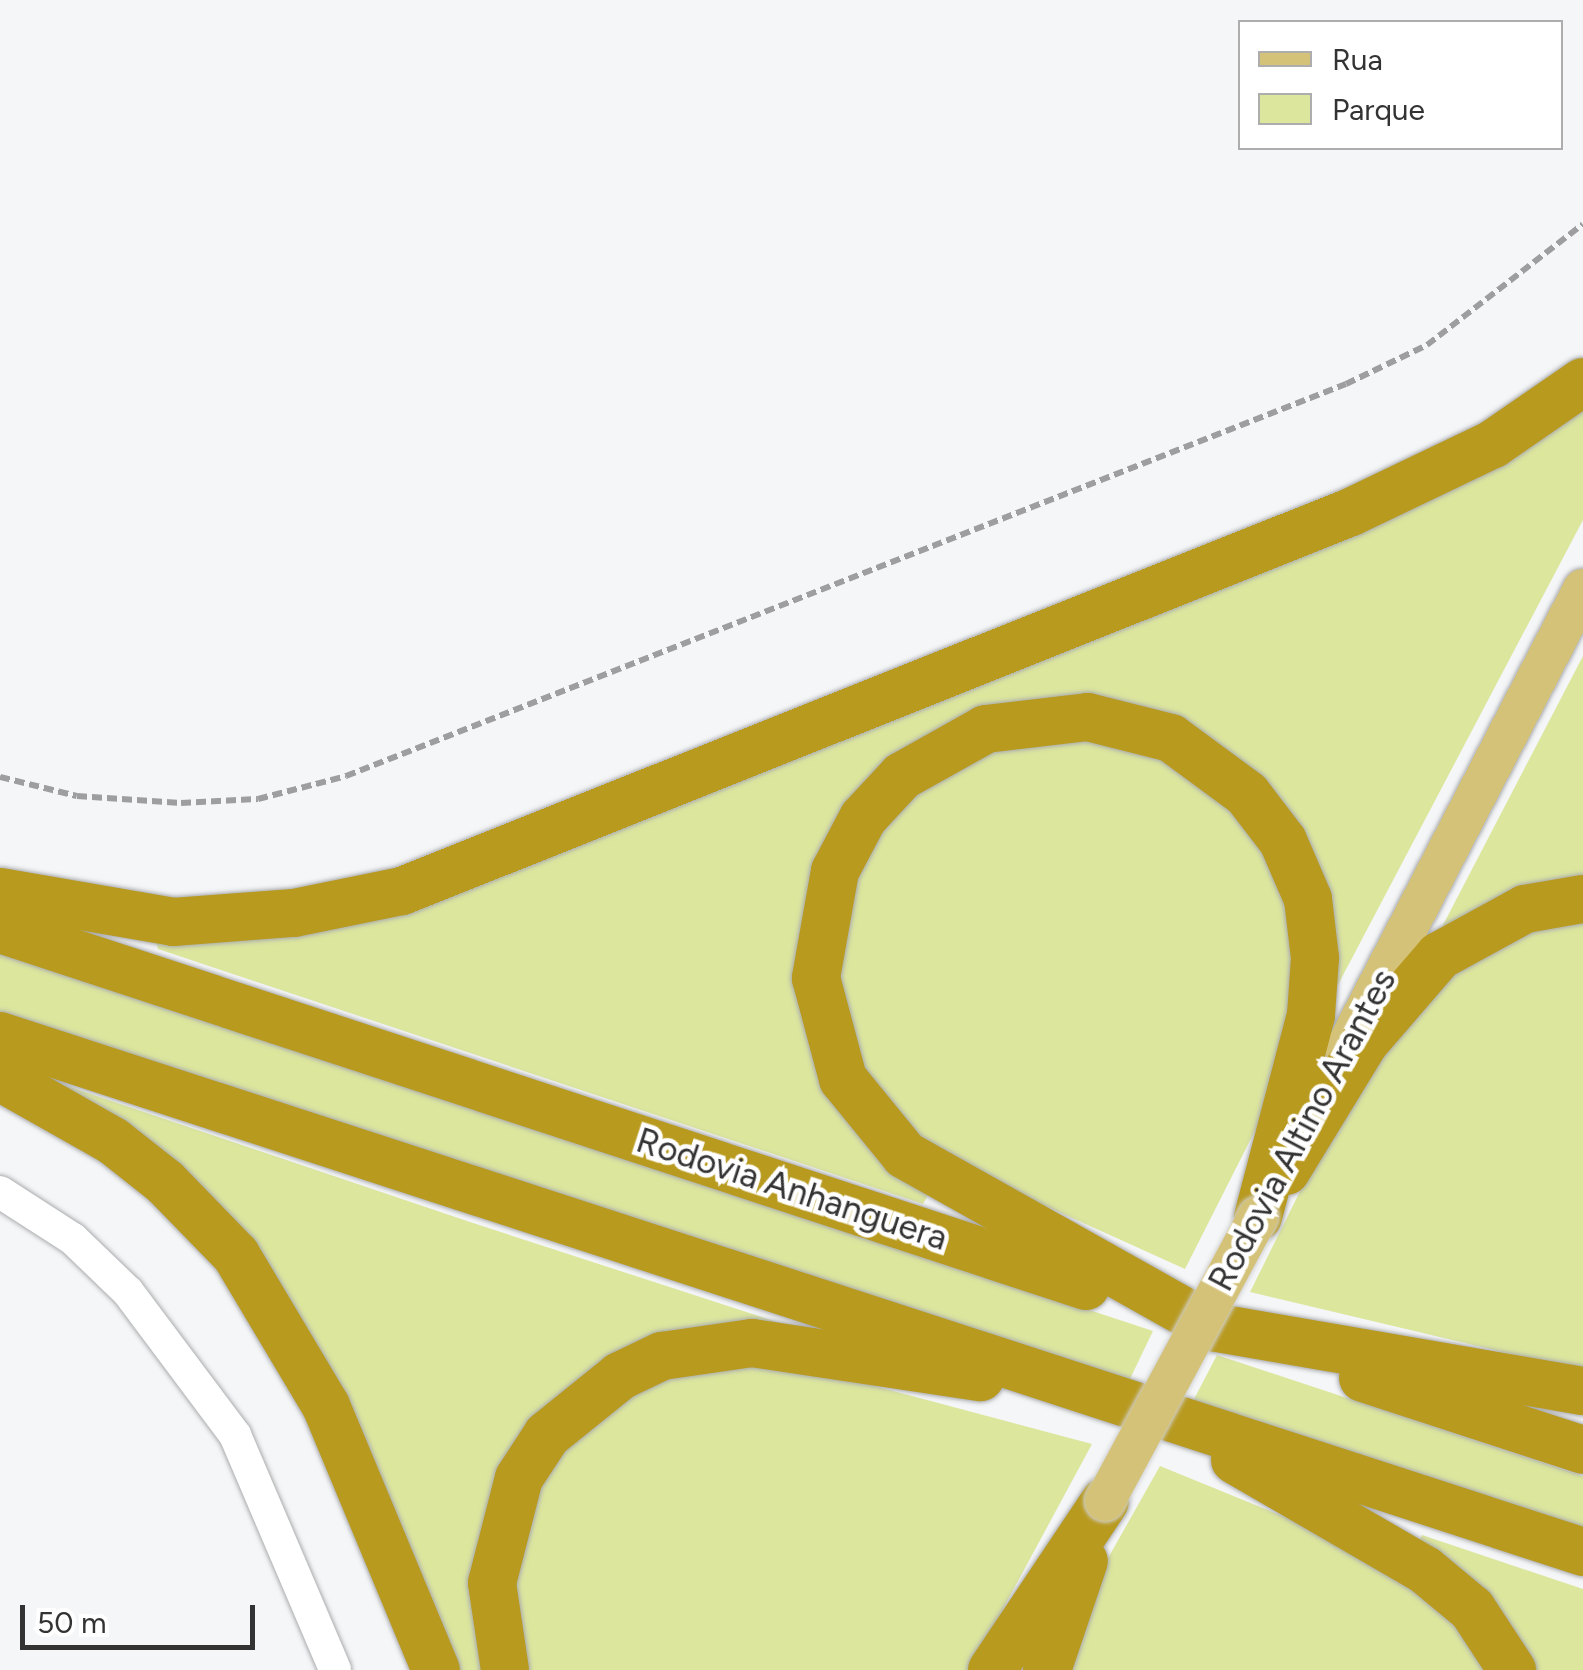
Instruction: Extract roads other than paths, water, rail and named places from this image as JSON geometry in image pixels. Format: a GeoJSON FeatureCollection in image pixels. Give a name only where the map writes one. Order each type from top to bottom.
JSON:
{"type":"FeatureCollection","features":[{"type":"Feature","properties":{"kind":"highway"},"geometry":{"type":"LineString","coordinates":[[0,892],[172,922],[294,913],[402,891],[1351,512],[1493,444],[1583,382]]}},
{"type":"Feature","properties":{"kind":"highway"},"geometry":{"type":"LineString","coordinates":[[1258,1217],[1310,1014],[1316,958],[1302,884],[1283,841],[1248,794],[1171,738],[1088,717],[986,729],[902,776],[863,818],[819,928],[824,1030],[843,1079],[881,1131],[946,1185],[1212,1328],[1583,1391]]}},
{"type":"Feature","properties":{"kind":"highway"},"geometry":{"type":"LineString","coordinates":[[1258,1217],[1364,1043],[1440,956],[1525,909],[1583,899]]}},
{"type":"Feature","properties":{"kind":"highway","name":"Rodovia Anhanguera"},"geometry":{"type":"LineString","coordinates":[[0,929],[1583,1450]]}},
{"type":"Feature","properties":{"kind":"highway"},"geometry":{"type":"LineString","coordinates":[[0,1036],[1583,1552]]}},
{"type":"Feature","properties":{"kind":"highway"},"geometry":{"type":"LineString","coordinates":[[0,1077],[112,1141],[165,1182],[236,1255],[326,1406],[436,1670]]}},
{"type":"Feature","properties":{"kind":"highway"},"geometry":{"type":"LineString","coordinates":[[505,1670],[492,1583],[519,1478],[580,1403],[662,1356],[752,1343],[1119,1398],[1425,1570],[1472,1610],[1512,1670]]}},
{"type":"Feature","properties":{"kind":"highway"},"geometry":{"type":"LineString","coordinates":[[992,1670],[1105,1501]]}},
{"type":"Feature","properties":{"kind":"highway"},"geometry":{"type":"LineString","coordinates":[[1047,1670],[1105,1501]]}},
{"type":"Feature","properties":{"kind":"main road","name":"Rodovia Altino Arantes"},"geometry":{"type":"LineString","coordinates":[[1017,1670],[1258,1217],[1583,589]]}},
{"type":"Feature","properties":{"kind":"street"},"geometry":{"type":"LineString","coordinates":[[0,1192],[72,1239],[128,1292],[235,1434],[335,1670]]}}]}
